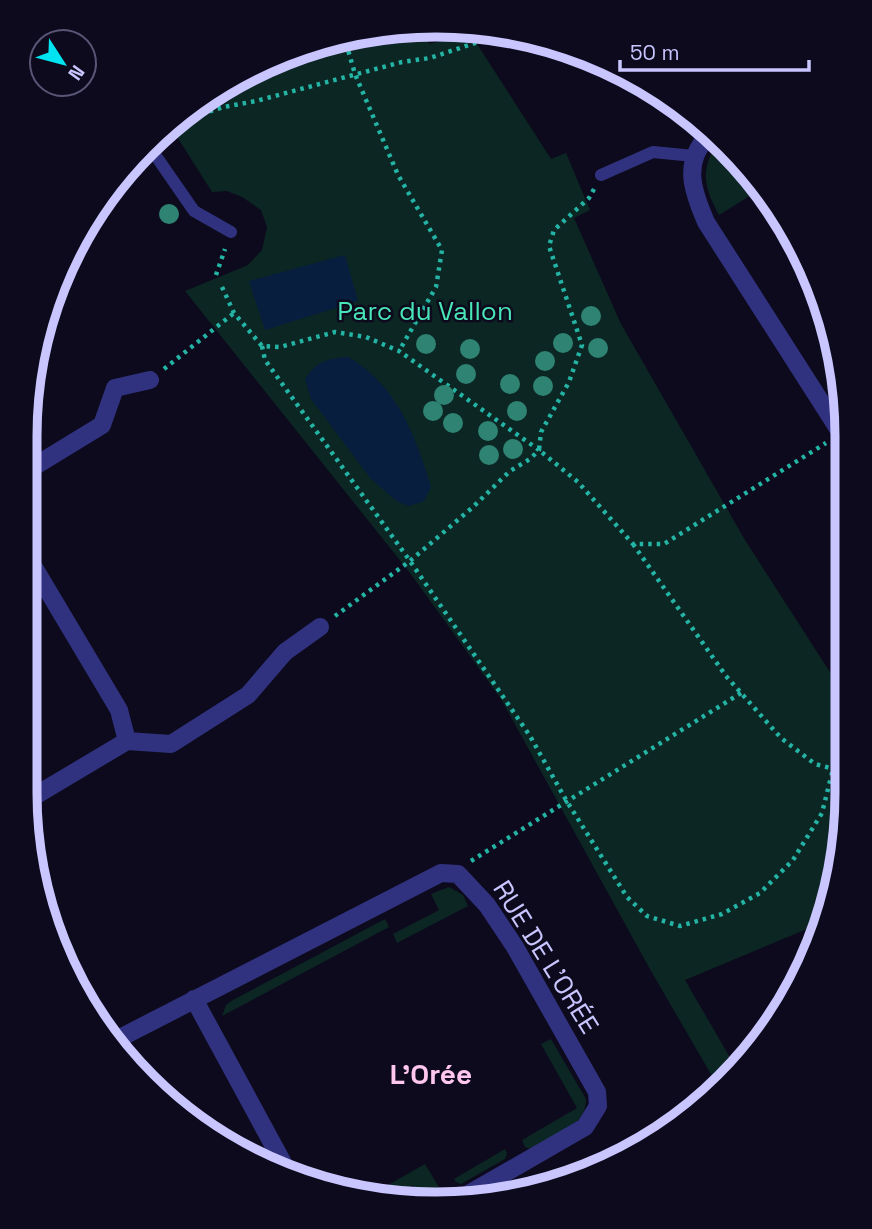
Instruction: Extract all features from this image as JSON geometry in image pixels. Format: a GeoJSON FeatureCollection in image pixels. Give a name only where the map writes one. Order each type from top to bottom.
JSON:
{"type":"FeatureCollection","features":[{"type":"Feature","properties":{"kind":"street"},"geometry":{"type":"LineString","coordinates":[[704,141],[694,156],[691,173],[693,192],[706,222],[834,422]]}},
{"type":"Feature","properties":{"kind":"street"},"geometry":{"type":"LineString","coordinates":[[37,464],[102,425],[114,388],[150,380]]}},
{"type":"Feature","properties":{"kind":"street"},"geometry":{"type":"LineString","coordinates":[[37,573],[118,710],[127,741]]}},
{"type":"Feature","properties":{"kind":"street"},"geometry":{"type":"LineString","coordinates":[[37,795],[127,741],[170,744],[248,695],[285,652],[320,626]]}},
{"type":"Feature","properties":{"kind":"street","name":"RUE DE L'ORÉE"},"geometry":{"type":"LineString","coordinates":[[120,1038],[441,873],[458,874],[487,905],[514,947],[597,1092],[598,1106],[585,1127],[475,1190]]}},
{"type":"Feature","properties":{"kind":"street"},"geometry":{"type":"LineString","coordinates":[[194,999],[282,1162]]}},
{"type":"Feature","properties":{"kind":"lane"},"geometry":{"type":"LineString","coordinates":[[601,175],[653,152],[694,156]]}},
{"type":"Feature","properties":{"kind":"lane"},"geometry":{"type":"LineString","coordinates":[[154,154],[194,211],[231,232]]}},
{"type":"Feature","properties":{"kind":"path"},"geometry":{"type":"LineString","coordinates":[[199,115],[402,62],[430,58],[485,40]]}},
{"type":"Feature","properties":{"kind":"path"},"geometry":{"type":"LineString","coordinates":[[347,47],[355,74],[398,175],[442,250],[436,287],[400,351]]}},
{"type":"Feature","properties":{"kind":"path"},"geometry":{"type":"LineString","coordinates":[[320,626],[410,561],[510,471],[539,450],[541,432],[569,382],[582,345],[549,246],[554,230],[589,198],[601,175]]}},
{"type":"Feature","properties":{"kind":"path"},"geometry":{"type":"LineString","coordinates":[[216,275],[231,232]]}},
{"type":"Feature","properties":{"kind":"path"},"geometry":{"type":"LineString","coordinates":[[222,287],[234,313],[262,346],[265,360],[410,561],[530,736],[566,800],[627,897],[647,916],[680,926],[722,915],[760,893],[793,860],[822,813],[833,769],[815,764],[782,738],[726,677],[633,544],[578,482],[539,450],[400,351],[366,337],[335,332],[280,347],[262,346]]}},
{"type":"Feature","properties":{"kind":"path"},"geometry":{"type":"LineString","coordinates":[[150,380],[234,313]]}},
{"type":"Feature","properties":{"kind":"path"},"geometry":{"type":"LineString","coordinates":[[633,544],[664,544],[835,440]]}},
{"type":"Feature","properties":{"kind":"path"},"geometry":{"type":"LineString","coordinates":[[458,874],[477,855],[741,693]]}},
{"type":"Feature","properties":{"kind":"green space","name":"Parc du Vallon"},"geometry":{"type":"Polygon","coordinates":[[[428,37],[429,44],[453,38],[474,39],[551,159],[566,153],[590,210],[574,218],[621,324],[745,540],[835,680],[832,845],[822,896],[812,927],[685,980],[732,1060],[714,1079],[501,699],[410,573],[185,291],[248,265],[262,250],[267,227],[261,210],[242,197],[227,191],[212,192],[175,134],[236,90],[280,68],[360,44],[384,40],[428,37]]]}},
{"type":"Feature","properties":{"kind":"green space"},"geometry":{"type":"Polygon","coordinates":[[[714,150],[753,194],[719,215],[706,179],[714,150]]]}},
{"type":"Feature","properties":{"kind":"green space"},"geometry":{"type":"Polygon","coordinates":[[[449,887],[463,895],[468,906],[397,943],[393,934],[439,910],[431,894],[449,887]]]}},
{"type":"Feature","properties":{"kind":"green space"},"geometry":{"type":"Polygon","coordinates":[[[385,919],[389,927],[222,1016],[226,1005],[233,1000],[385,919]]]}},
{"type":"Feature","properties":{"kind":"green space"},"geometry":{"type":"Polygon","coordinates":[[[551,1039],[586,1099],[585,1109],[567,1130],[531,1149],[525,1147],[522,1140],[577,1108],[541,1044],[551,1039]]]}},
{"type":"Feature","properties":{"kind":"green space"},"geometry":{"type":"Polygon","coordinates":[[[505,1149],[505,1159],[461,1184],[454,1179],[505,1149]]]}},
{"type":"Feature","properties":{"kind":"green space"},"geometry":{"type":"Polygon","coordinates":[[[425,1164],[440,1189],[435,1192],[417,1191],[413,1185],[404,1191],[382,1189],[425,1164]]]}},
{"type":"Feature","properties":{"kind":"water"},"geometry":{"type":"Polygon","coordinates":[[[345,255],[358,301],[265,330],[249,281],[345,255]]]}},
{"type":"Feature","properties":{"kind":"water"},"geometry":{"type":"Polygon","coordinates":[[[348,357],[365,368],[392,397],[411,430],[431,487],[424,501],[409,506],[398,502],[371,479],[311,399],[305,379],[309,373],[323,362],[348,357]]]}},
{"type":"Feature","properties":{"kind":"district","name":"L'Orée"},"geometry":{"type":"Point","coordinates":[431,1074]}}]}
